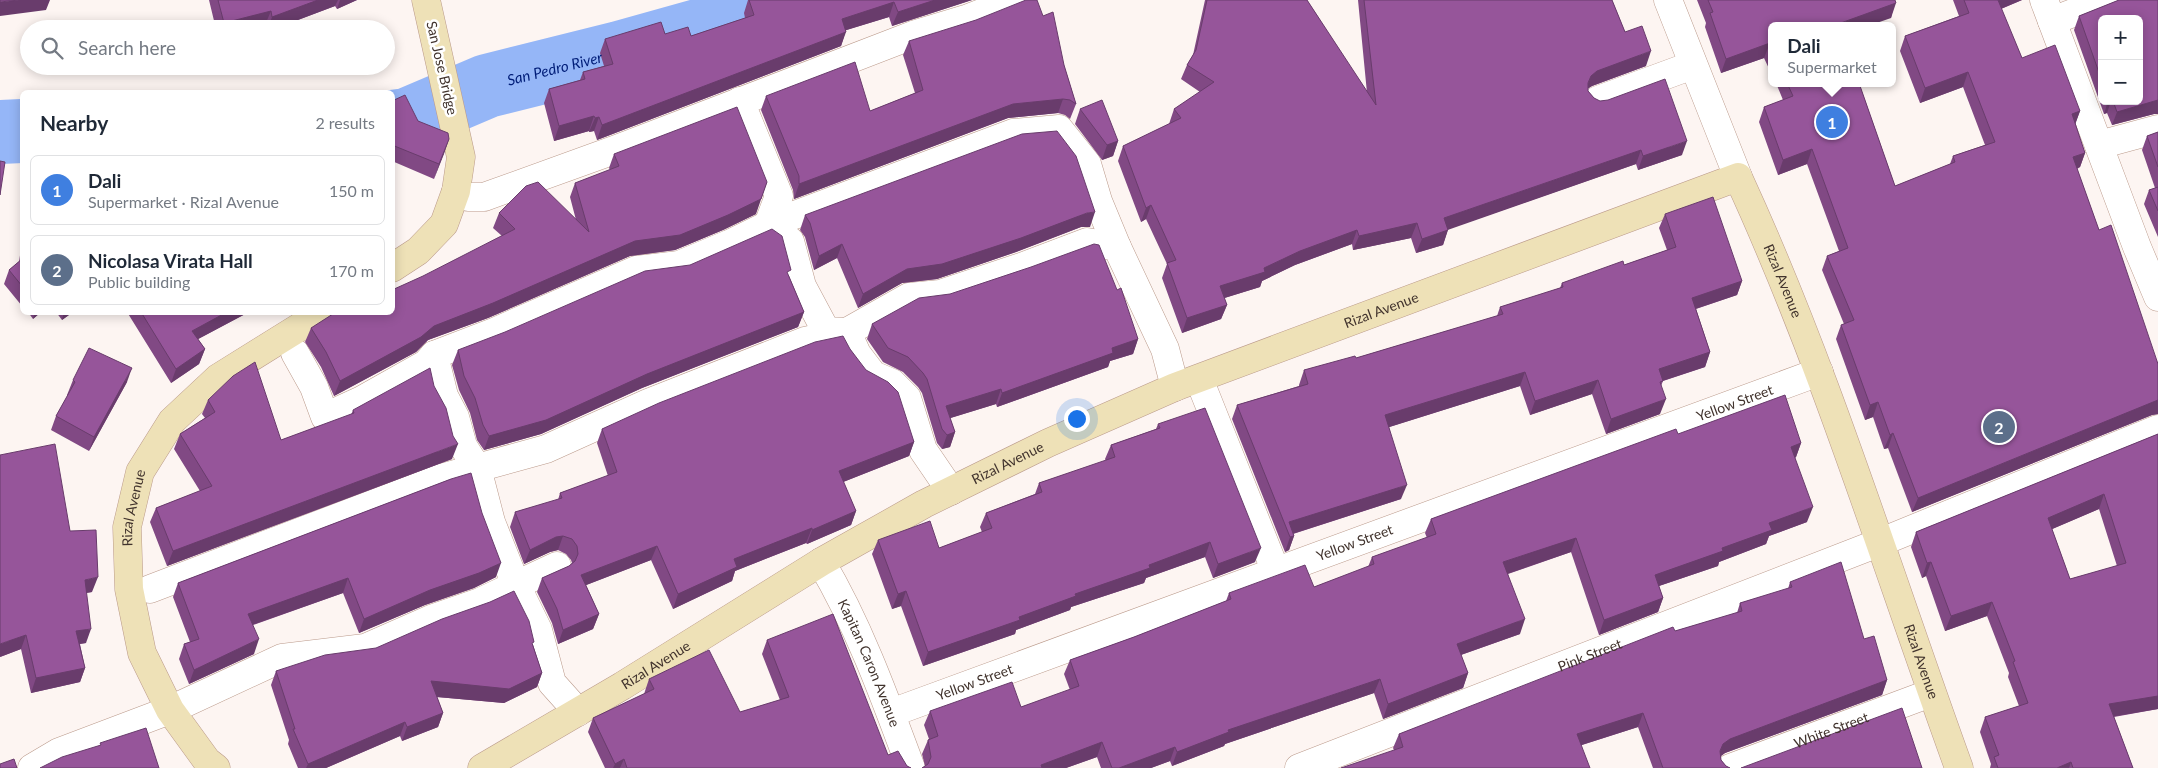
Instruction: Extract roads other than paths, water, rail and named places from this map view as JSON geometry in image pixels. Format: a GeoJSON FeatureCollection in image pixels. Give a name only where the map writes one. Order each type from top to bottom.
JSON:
{"type":"FeatureCollection","features":[{"type":"Feature","properties":{"kind":"main road","name":"San Jose Bridge"},"geometry":{"type":"LineString","coordinates":[[426,0],[458,137],[461,157],[456,191]]}},
{"type":"Feature","properties":{"kind":"main road","name":"Rizal Avenue"},"geometry":{"type":"LineString","coordinates":[[482,768],[578,712],[821,562],[951,491],[1048,444],[1187,383],[1738,177],[1773,254],[1819,372],[1881,542],[1931,693],[1959,768]]}},
{"type":"Feature","properties":{"kind":"main road"},"geometry":{"type":"LineString","coordinates":[[395,266],[418,251],[444,224],[456,191]]}},
{"type":"Feature","properties":{"kind":"main road","name":"Rizal Avenue"},"geometry":{"type":"LineString","coordinates":[[216,768],[208,761],[170,710],[142,653],[129,589],[127,527],[140,472],[172,421],[218,378],[319,315]]}},
{"type":"Feature","properties":{"kind":"street"},"geometry":{"type":"LineString","coordinates":[[456,191],[468,197],[484,197],[617,149],[913,35],[966,19],[1015,0]]}},
{"type":"Feature","properties":{"kind":"street"},"geometry":{"type":"LineString","coordinates":[[1668,0],[1738,177]]}},
{"type":"Feature","properties":{"kind":"street"},"geometry":{"type":"LineString","coordinates":[[2107,0],[2048,11],[2099,146],[2148,243],[2158,297]]}},
{"type":"Feature","properties":{"kind":"street"},"geometry":{"type":"LineString","coordinates":[[1598,100],[1693,65]]}},
{"type":"Feature","properties":{"kind":"street"},"geometry":{"type":"LineString","coordinates":[[740,101],[778,196],[768,225]]}},
{"type":"Feature","properties":{"kind":"street"},"geometry":{"type":"LineString","coordinates":[[295,353],[314,387],[325,417],[362,400],[426,364],[434,355],[494,332],[636,270],[679,265],[768,225],[1013,133],[1059,129],[1087,164],[1098,202],[1117,246],[1165,349],[1187,383],[1276,572]]}},
{"type":"Feature","properties":{"kind":"street"},"geometry":{"type":"LineString","coordinates":[[2099,146],[2158,129]]}},
{"type":"Feature","properties":{"kind":"street"},"geometry":{"type":"LineString","coordinates":[[768,225],[790,241],[802,286],[826,331],[847,332]]}},
{"type":"Feature","properties":{"kind":"street"},"geometry":{"type":"LineString","coordinates":[[150,589],[442,478],[546,449],[648,403],[805,341],[847,332],[909,296],[940,294],[1021,267],[1086,242],[1117,246]]}},
{"type":"Feature","properties":{"kind":"street"},"geometry":{"type":"LineString","coordinates":[[847,332],[857,354],[872,376],[892,383],[906,398],[923,450],[951,491]]}},
{"type":"Feature","properties":{"kind":"street"},"geometry":{"type":"LineString","coordinates":[[434,355],[444,396],[455,417],[464,446],[476,468],[491,522],[516,585],[538,630],[552,683],[578,712]]}},
{"type":"Feature","properties":{"kind":"street","name":"Yellow Street"},"geometry":{"type":"LineString","coordinates":[[891,713],[1819,372]]}},
{"type":"Feature","properties":{"kind":"street","name":"Pink Street"},"geometry":{"type":"LineString","coordinates":[[1299,768],[1881,542],[2158,429]]}},
{"type":"Feature","properties":{"kind":"street","name":"Kapitan Caron Avenue"},"geometry":{"type":"LineString","coordinates":[[821,562],[838,591],[891,713],[911,768]]}},
{"type":"Feature","properties":{"kind":"street"},"geometry":{"type":"LineString","coordinates":[[32,768],[60,752],[170,710],[282,658],[365,648],[432,619],[480,602],[556,566]]}},
{"type":"Feature","properties":{"kind":"street","name":"White Street"},"geometry":{"type":"LineString","coordinates":[[1730,768],[1931,693]]}},
{"type":"Feature","properties":{"kind":"waterway","name":"San Pedro River"},"geometry":{"type":"LineString","coordinates":[[395,122],[407,120],[487,86],[619,53],[723,24],[778,0]]}},
{"type":"Feature","properties":{"kind":"waterway","name":"San Pedro River"},"geometry":{"type":"LineString","coordinates":[[0,132],[20,131]]}},
{"type":"Feature","properties":{"kind":"place","name":"Dali"},"geometry":{"type":"Point","coordinates":[1832,122]}},
{"type":"Feature","properties":{"kind":"place","name":"Nicolasa Virata Hall"},"geometry":{"type":"Point","coordinates":[1999,427]}}]}
